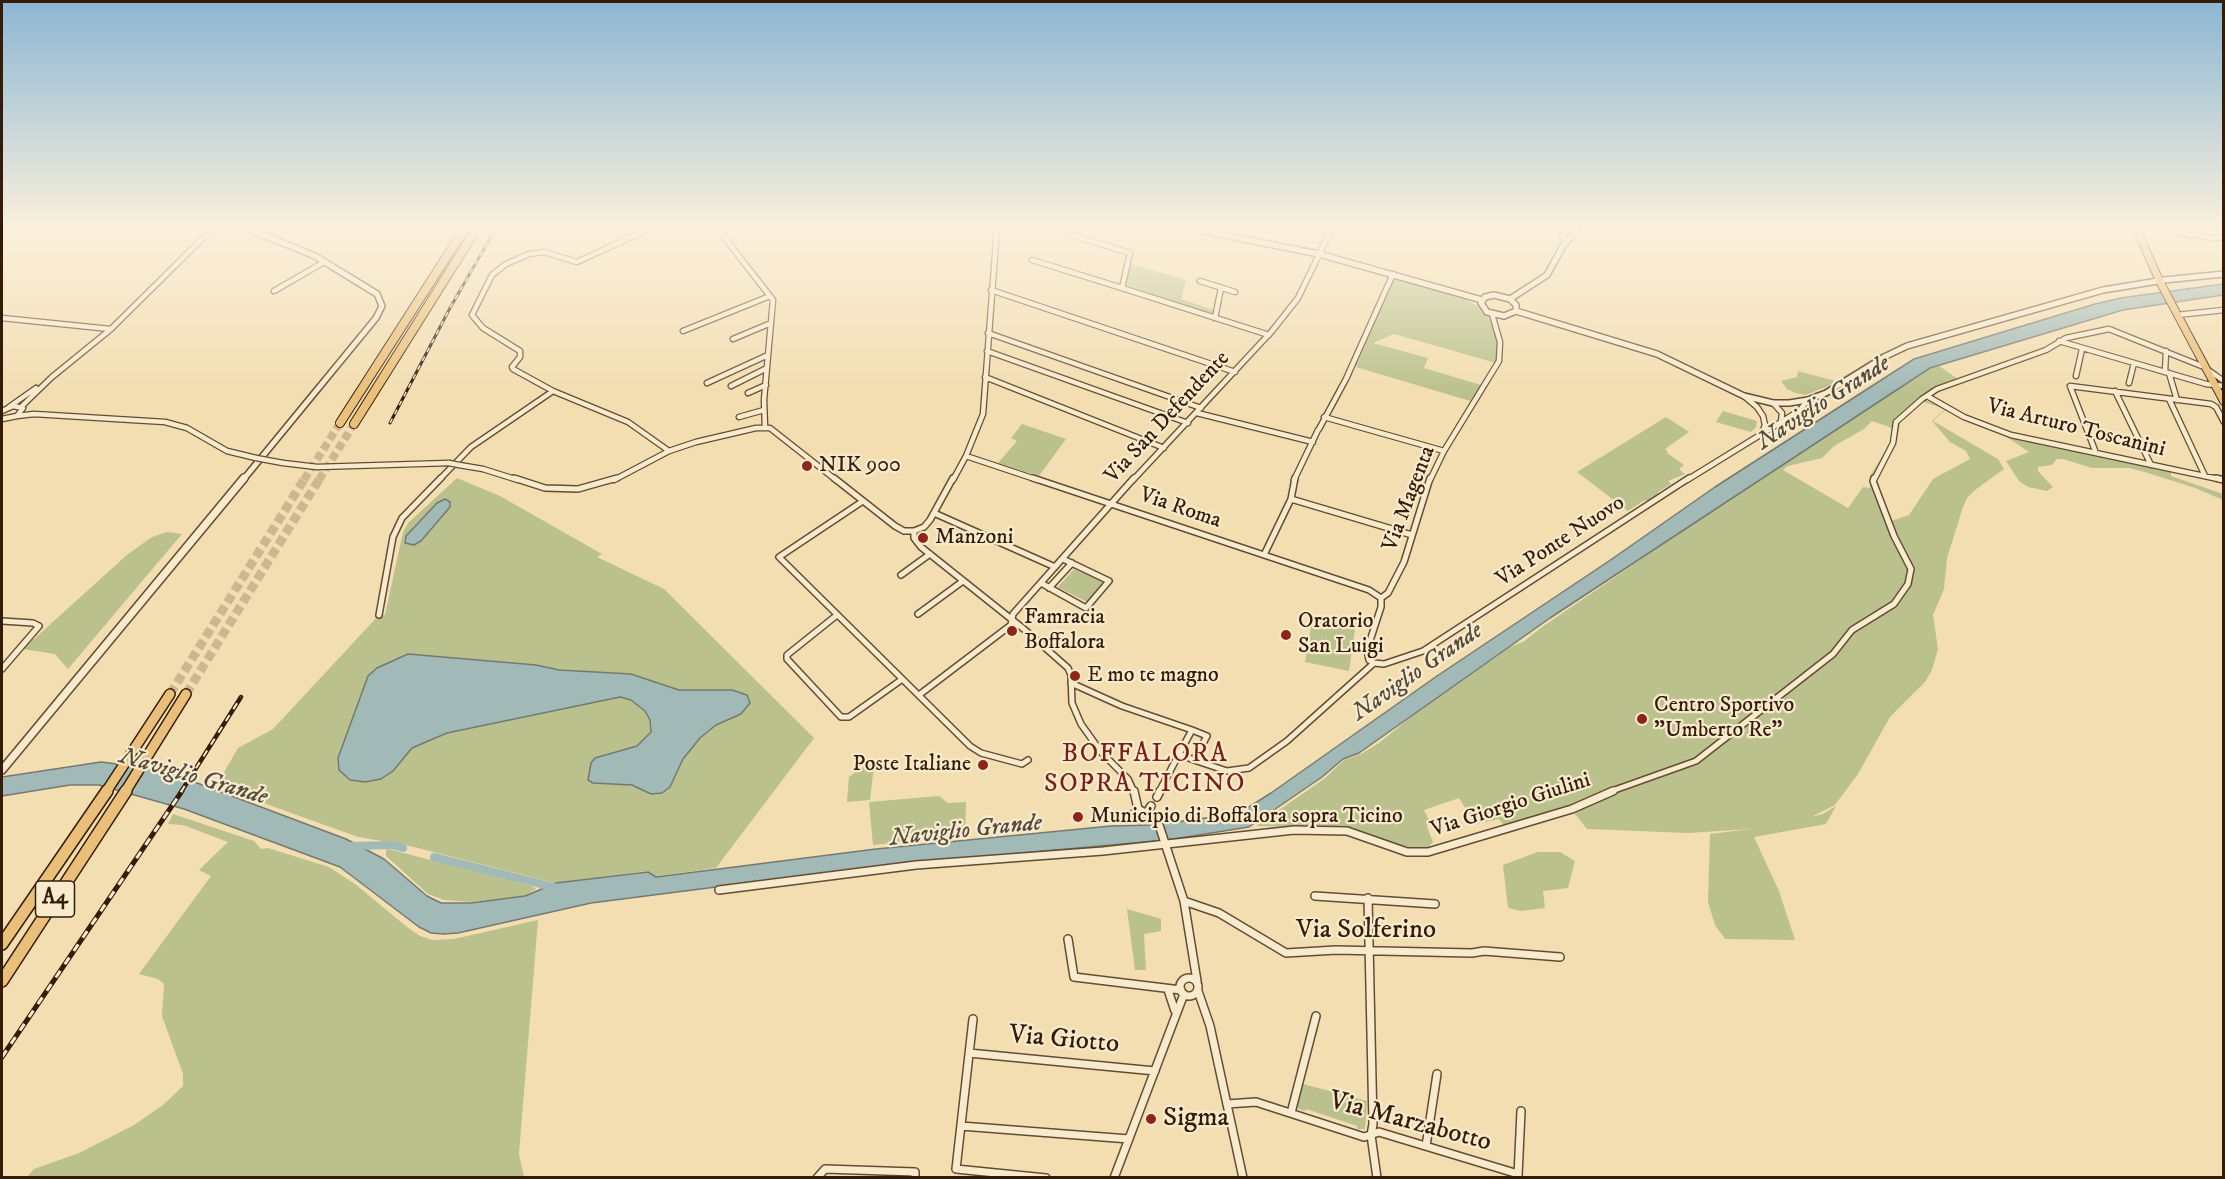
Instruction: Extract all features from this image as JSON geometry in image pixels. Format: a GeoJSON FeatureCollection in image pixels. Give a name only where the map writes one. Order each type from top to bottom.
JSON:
{"type":"FeatureCollection","features":[{"type":"Feature","properties":{"kind":"highway"},"geometry":{"type":"LineString","coordinates":[[340,423],[430,283]]}},
{"type":"Feature","properties":{"kind":"highway"},"geometry":{"type":"LineString","coordinates":[[354,424],[442,283]]}},
{"type":"Feature","properties":{"kind":"highway","name":"A4"},"geometry":{"type":"LineString","coordinates":[[2,944],[83,827],[170,694]]}},
{"type":"Feature","properties":{"kind":"highway","name":"A4"},"geometry":{"type":"LineString","coordinates":[[2,981],[109,818],[186,694]]}},
{"type":"Feature","properties":{"kind":"main road"},"geometry":{"type":"LineString","coordinates":[[2161,284],[2223,402]]}},
{"type":"Feature","properties":{"kind":"street"},"geometry":{"type":"LineString","coordinates":[[2,411],[52,377],[111,329],[157,283]]}},
{"type":"Feature","properties":{"kind":"street"},"geometry":{"type":"LineString","coordinates":[[274,291],[288,283]]}},
{"type":"Feature","properties":{"kind":"street"},"geometry":{"type":"LineString","coordinates":[[2,770],[376,318],[381,306],[377,294],[359,283]]}},
{"type":"Feature","properties":{"kind":"street"},"geometry":{"type":"LineString","coordinates":[[488,283],[472,315],[483,328],[519,351],[520,357],[512,367],[513,369],[553,391],[628,422],[669,451]]}},
{"type":"Feature","properties":{"kind":"street"},"geometry":{"type":"LineString","coordinates":[[761,283],[772,298],[764,410],[765,427]]}},
{"type":"Feature","properties":{"kind":"street"},"geometry":{"type":"LineString","coordinates":[[3,420],[34,414],[165,422],[187,428],[227,451],[283,463],[334,467],[449,464],[483,469],[545,488],[578,489],[625,476],[669,451],[741,430],[765,427],[775,432],[895,526],[904,531],[914,531],[924,528],[934,513],[966,456],[983,414],[992,283]]}},
{"type":"Feature","properties":{"kind":"street"},"geometry":{"type":"LineString","coordinates":[[1106,283],[1269,334]]}},
{"type":"Feature","properties":{"kind":"street"},"geometry":{"type":"LineString","coordinates":[[1122,288],[1123,283]]}},
{"type":"Feature","properties":{"kind":"street"},"geometry":{"type":"LineString","coordinates":[[1206,283],[1235,292]]}},
{"type":"Feature","properties":{"kind":"street","name":"Via San Defendente"},"geometry":{"type":"LineString","coordinates":[[919,695],[1011,625],[1013,614],[1111,504],[1269,334],[1298,298],[1305,283]]}},
{"type":"Feature","properties":{"kind":"street"},"geometry":{"type":"LineString","coordinates":[[1264,555],[1291,499],[1292,485],[1300,464],[1346,379],[1389,283]]}},
{"type":"Feature","properties":{"kind":"street"},"geometry":{"type":"LineString","coordinates":[[1424,283],[1482,300],[1494,295],[1510,298],[1516,305],[1516,311],[1509,315],[1492,314],[1481,306],[1482,300]]}},
{"type":"Feature","properties":{"kind":"street"},"geometry":{"type":"LineString","coordinates":[[1510,298],[1534,283]]}},
{"type":"Feature","properties":{"kind":"street","name":"Via Ponte Nuovo"},"geometry":{"type":"LineString","coordinates":[[1516,311],[1657,354],[1744,396],[1772,402],[1808,400],[1826,393],[1902,347],[2103,290],[2167,283]]}},
{"type":"Feature","properties":{"kind":"street"},"geometry":{"type":"LineString","coordinates":[[1215,318],[1221,288]]}},
{"type":"Feature","properties":{"kind":"street"},"geometry":{"type":"LineString","coordinates":[[991,290],[1235,372]]}},
{"type":"Feature","properties":{"kind":"street"},"geometry":{"type":"LineString","coordinates":[[683,331],[772,298]]}},
{"type":"Feature","properties":{"kind":"street"},"geometry":{"type":"LineString","coordinates":[[2177,315],[2223,310]]}},
{"type":"Feature","properties":{"kind":"street","name":"Via Magenta"},"geometry":{"type":"LineString","coordinates":[[1374,663],[1369,660],[1367,650],[1381,607],[1381,598],[1388,594],[1394,584],[1431,476],[1499,361],[1500,342],[1492,314]]}},
{"type":"Feature","properties":{"kind":"street"},"geometry":{"type":"LineString","coordinates":[[2,318],[111,329]]}},
{"type":"Feature","properties":{"kind":"street"},"geometry":{"type":"LineString","coordinates":[[734,339],[771,323]]}},
{"type":"Feature","properties":{"kind":"street"},"geometry":{"type":"LineString","coordinates":[[1927,396],[1937,389],[2046,350],[2059,341],[2077,334],[2109,329],[2205,367],[2223,381]]}},
{"type":"Feature","properties":{"kind":"street"},"geometry":{"type":"LineString","coordinates":[[988,333],[1201,408]]}},
{"type":"Feature","properties":{"kind":"street"},"geometry":{"type":"LineString","coordinates":[[2059,341],[2223,388]]}},
{"type":"Feature","properties":{"kind":"street"},"geometry":{"type":"LineString","coordinates":[[2076,376],[2082,349]]}},
{"type":"Feature","properties":{"kind":"street"},"geometry":{"type":"LineString","coordinates":[[987,351],[1188,423]]}},
{"type":"Feature","properties":{"kind":"street"},"geometry":{"type":"LineString","coordinates":[[2166,351],[2167,373],[2177,400]]}},
{"type":"Feature","properties":{"kind":"street"},"geometry":{"type":"LineString","coordinates":[[707,383],[768,355]]}},
{"type":"Feature","properties":{"kind":"street"},"geometry":{"type":"LineString","coordinates":[[2129,383],[2133,363]]}},
{"type":"Feature","properties":{"kind":"street"},"geometry":{"type":"LineString","coordinates":[[731,386],[767,368]]}},
{"type":"Feature","properties":{"kind":"street"},"geometry":{"type":"LineString","coordinates":[[17,416],[52,377]]}},
{"type":"Feature","properties":{"kind":"street"},"geometry":{"type":"LineString","coordinates":[[985,377],[1164,448]]}},
{"type":"Feature","properties":{"kind":"street"},"geometry":{"type":"LineString","coordinates":[[748,393],[766,385]]}},
{"type":"Feature","properties":{"kind":"street"},"geometry":{"type":"LineString","coordinates":[[2096,453],[2070,386],[2211,404],[2216,407],[2223,422]]}},
{"type":"Feature","properties":{"kind":"street"},"geometry":{"type":"LineString","coordinates":[[379,615],[393,537],[402,518],[471,447],[553,391]]}},
{"type":"Feature","properties":{"kind":"street"},"geometry":{"type":"LineString","coordinates":[[2115,391],[2151,465]]}},
{"type":"Feature","properties":{"kind":"street"},"geometry":{"type":"LineString","coordinates":[[1744,396],[1757,407],[1763,416],[1766,425],[1762,433]]}},
{"type":"Feature","properties":{"kind":"street","name":"Via Arturo Toscanini"},"geometry":{"type":"LineString","coordinates":[[1927,396],[1964,417],[2011,435],[2223,480]]}},
{"type":"Feature","properties":{"kind":"street","name":"Via Giorgio Giulini"},"geometry":{"type":"LineString","coordinates":[[719,890],[916,865],[1270,832],[1334,830],[1360,835],[1407,852],[1428,852],[1572,809],[1598,796],[1696,761],[1837,649],[1852,630],[1888,609],[1908,584],[1911,574],[1910,563],[1894,536],[1872,481],[1893,443],[1896,422],[1927,396]]}},
{"type":"Feature","properties":{"kind":"street"},"geometry":{"type":"LineString","coordinates":[[2169,399],[2205,476]]}},
{"type":"Feature","properties":{"kind":"street","name":"Via Ponte Nuovo"},"geometry":{"type":"LineString","coordinates":[[1374,663],[1392,662],[1423,651],[1799,411],[1808,400]]}},
{"type":"Feature","properties":{"kind":"street"},"geometry":{"type":"LineString","coordinates":[[1763,416],[1764,407],[1772,402],[1782,413],[1783,418],[1780,423]]}},
{"type":"Feature","properties":{"kind":"street"},"geometry":{"type":"LineString","coordinates":[[9,407],[22,408],[34,414]]}},
{"type":"Feature","properties":{"kind":"street"},"geometry":{"type":"LineString","coordinates":[[738,417],[764,410]]}},
{"type":"Feature","properties":{"kind":"street"},"geometry":{"type":"LineString","coordinates":[[1197,413],[1313,442]]}},
{"type":"Feature","properties":{"kind":"street"},"geometry":{"type":"LineString","coordinates":[[1324,417],[1444,451]]}},
{"type":"Feature","properties":{"kind":"street","name":"Via Roma"},"geometry":{"type":"LineString","coordinates":[[966,456],[1376,593],[1381,598]]}},
{"type":"Feature","properties":{"kind":"street"},"geometry":{"type":"LineString","coordinates":[[1291,499],[1412,535]]}},
{"type":"Feature","properties":{"kind":"street"},"geometry":{"type":"LineString","coordinates":[[863,501],[779,557],[959,736],[981,753],[1022,764],[1028,760]]}},
{"type":"Feature","properties":{"kind":"street"},"geometry":{"type":"LineString","coordinates":[[934,513],[1055,567]]}},
{"type":"Feature","properties":{"kind":"street"},"geometry":{"type":"LineString","coordinates":[[914,531],[914,538],[930,554],[1068,668],[1072,704],[1076,713],[1101,752],[1133,787],[1136,812],[1146,814],[1157,821],[1184,901],[1198,991],[1210,1026],[1243,1178]]}},
{"type":"Feature","properties":{"kind":"street"},"geometry":{"type":"LineString","coordinates":[[901,575],[930,554]]}},
{"type":"Feature","properties":{"kind":"street"},"geometry":{"type":"LineString","coordinates":[[1041,583],[1086,608],[1109,581],[1063,559]]}},
{"type":"Feature","properties":{"kind":"street"},"geometry":{"type":"LineString","coordinates":[[1049,588],[1072,563]]}},
{"type":"Feature","properties":{"kind":"street"},"geometry":{"type":"LineString","coordinates":[[918,614],[963,581]]}},
{"type":"Feature","properties":{"kind":"street"},"geometry":{"type":"LineString","coordinates":[[837,615],[787,655],[841,717],[849,717],[901,680]]}},
{"type":"Feature","properties":{"kind":"street"},"geometry":{"type":"LineString","coordinates":[[2,621],[39,625],[2,669]]}},
{"type":"Feature","properties":{"kind":"street"},"geometry":{"type":"LineString","coordinates":[[1179,754],[1227,771],[1249,768],[1287,741],[1374,663]]}},
{"type":"Feature","properties":{"kind":"street"},"geometry":{"type":"LineString","coordinates":[[1071,683],[1122,706],[1207,736],[1194,760]]}},
{"type":"Feature","properties":{"kind":"street"},"geometry":{"type":"LineString","coordinates":[[1157,796],[1192,730]]}},
{"type":"Feature","properties":{"kind":"street"},"geometry":{"type":"LineString","coordinates":[[1146,814],[1151,806]]}},
{"type":"Feature","properties":{"kind":"street"},"geometry":{"type":"LineString","coordinates":[[1315,896],[1435,904]]}},
{"type":"Feature","properties":{"kind":"street"},"geometry":{"type":"LineString","coordinates":[[1368,898],[1373,1124],[1371,1135],[1377,1178]]}},
{"type":"Feature","properties":{"kind":"street","name":"Via Solferino"},"geometry":{"type":"LineString","coordinates":[[1184,901],[1220,913],[1286,953],[1336,950],[1472,953],[1484,951],[1560,957]]}},
{"type":"Feature","properties":{"kind":"street"},"geometry":{"type":"LineString","coordinates":[[1068,939],[1074,977],[1193,995],[1198,991]]}},
{"type":"Feature","properties":{"kind":"street"},"geometry":{"type":"LineString","coordinates":[[1114,1178],[1176,1012],[1182,992],[1180,983],[1189,977],[1197,981]]}},
{"type":"Feature","properties":{"kind":"street"},"geometry":{"type":"LineString","coordinates":[[1168,990],[1176,1012]]}},
{"type":"Feature","properties":{"kind":"street"},"geometry":{"type":"LineString","coordinates":[[1291,1113],[1316,1016]]}},
{"type":"Feature","properties":{"kind":"street"},"geometry":{"type":"LineString","coordinates":[[973,1019],[956,1168],[1046,1178]]}},
{"type":"Feature","properties":{"kind":"street","name":"Via Giotto"},"geometry":{"type":"LineString","coordinates":[[969,1053],[1155,1071]]}},
{"type":"Feature","properties":{"kind":"street"},"geometry":{"type":"LineString","coordinates":[[1426,1146],[1437,1074]]}},
{"type":"Feature","properties":{"kind":"street","name":"Via Marzabotto"},"geometry":{"type":"LineString","coordinates":[[1227,1104],[1256,1102],[1364,1137],[1379,1132],[1518,1176]]}},
{"type":"Feature","properties":{"kind":"street"},"geometry":{"type":"LineString","coordinates":[[1518,1176],[1521,1111]]}},
{"type":"Feature","properties":{"kind":"street"},"geometry":{"type":"LineString","coordinates":[[961,1126],[1129,1139]]}},
{"type":"Feature","properties":{"kind":"street"},"geometry":{"type":"LineString","coordinates":[[817,1178],[825,1169],[915,1172],[915,1178]]}},
{"type":"Feature","properties":{"kind":"green space"},"geometry":{"type":"Polygon","coordinates":[[[1126,283],[1185,283],[1181,299],[1214,310],[1212,314],[1126,285],[1126,283]]]}},
{"type":"Feature","properties":{"kind":"green space"},"geometry":{"type":"Polygon","coordinates":[[[1392,283],[1414,283],[1462,297],[1476,305],[1488,317],[1496,334],[1499,354],[1496,363],[1394,334],[1373,343],[1428,358],[1424,368],[1481,385],[1470,401],[1356,367],[1392,283]]]}},
{"type":"Feature","properties":{"kind":"green space"},"geometry":{"type":"Polygon","coordinates":[[[1939,366],[1958,379],[1920,398],[1946,409],[1933,421],[1998,459],[2004,469],[1975,490],[1967,498],[1963,507],[1947,558],[1944,589],[1933,615],[1938,649],[1932,670],[1925,682],[1890,717],[1858,774],[1835,805],[1811,817],[1823,814],[1836,806],[1826,824],[1754,837],[1779,891],[1795,940],[1725,939],[1715,925],[1708,902],[1710,834],[1751,829],[1688,833],[1587,829],[1571,809],[1507,829],[1499,819],[1476,824],[1459,798],[1424,810],[1429,820],[1427,827],[1433,842],[1427,848],[1404,848],[1355,829],[1256,826],[1324,779],[1344,760],[1361,754],[1379,743],[1417,712],[1510,647],[1523,642],[1741,491],[1931,368],[1939,366]],[[1924,402],[1901,418],[1897,441],[1875,480],[1891,521],[1909,515],[1933,479],[1970,459],[1966,451],[1950,442],[1932,421],[1945,409],[1924,402]],[[1872,421],[1864,429],[1834,446],[1822,458],[1788,466],[1783,470],[1848,508],[1863,487],[1870,488],[1870,476],[1891,442],[1892,428],[1872,421]]]}},
{"type":"Feature","properties":{"kind":"green space"},"geometry":{"type":"Polygon","coordinates":[[[1798,371],[1839,382],[1805,395],[1796,393],[1787,389],[1781,381],[1797,377],[1798,371]]]}},
{"type":"Feature","properties":{"kind":"green space"},"geometry":{"type":"Polygon","coordinates":[[[1723,411],[1757,421],[1756,427],[1751,432],[1716,422],[1723,411]]]}},
{"type":"Feature","properties":{"kind":"green space"},"geometry":{"type":"Polygon","coordinates":[[[1666,417],[1689,432],[1665,449],[1684,465],[1679,469],[1685,474],[1668,481],[1671,484],[1658,492],[1659,494],[1654,499],[1643,501],[1628,511],[1577,472],[1666,417]]]}},
{"type":"Feature","properties":{"kind":"green space"},"geometry":{"type":"Polygon","coordinates":[[[1022,424],[1066,439],[1039,476],[998,463],[1017,441],[1011,438],[1022,424]]]}},
{"type":"Feature","properties":{"kind":"green space"},"geometry":{"type":"Polygon","coordinates":[[[2004,435],[2171,470],[2171,476],[2223,494],[2223,500],[2195,488],[2145,472],[2129,468],[2092,468],[2063,459],[2057,459],[2052,465],[2038,467],[2038,471],[2053,487],[2047,491],[2028,487],[2019,481],[2006,461],[2029,452],[2004,435]]]}},
{"type":"Feature","properties":{"kind":"green space"},"geometry":{"type":"Polygon","coordinates":[[[457,478],[500,496],[602,554],[597,557],[664,589],[814,738],[716,868],[656,876],[647,871],[555,883],[406,845],[358,837],[216,786],[238,748],[273,729],[379,615],[385,615],[403,532],[408,523],[457,478]]]}},
{"type":"Feature","properties":{"kind":"green space"},"geometry":{"type":"Polygon","coordinates":[[[167,532],[182,534],[68,669],[55,654],[23,649],[128,554],[152,537],[167,532]]]}},
{"type":"Feature","properties":{"kind":"green space"},"geometry":{"type":"Polygon","coordinates":[[[1074,569],[1103,582],[1087,602],[1058,587],[1074,569]]]}},
{"type":"Feature","properties":{"kind":"green space"},"geometry":{"type":"Polygon","coordinates":[[[1313,615],[1356,623],[1349,671],[1305,662],[1313,615]]]}},
{"type":"Feature","properties":{"kind":"green space"},"geometry":{"type":"Polygon","coordinates":[[[875,758],[870,800],[847,802],[849,777],[875,758]]]}},
{"type":"Feature","properties":{"kind":"green space"},"geometry":{"type":"Polygon","coordinates":[[[939,796],[948,803],[966,802],[965,836],[873,845],[869,802],[939,796]]]}},
{"type":"Feature","properties":{"kind":"green space"},"geometry":{"type":"Polygon","coordinates":[[[173,814],[254,841],[261,849],[268,848],[329,867],[355,884],[407,927],[420,936],[433,940],[454,939],[538,920],[519,1154],[524,1177],[27,1177],[34,1169],[79,1153],[134,1125],[163,1105],[183,1086],[183,1074],[162,1016],[164,984],[158,979],[139,974],[211,876],[199,870],[228,842],[183,825],[168,824],[173,814]]]}},
{"type":"Feature","properties":{"kind":"green space"},"geometry":{"type":"Polygon","coordinates":[[[388,849],[532,886],[536,889],[524,896],[472,902],[444,900],[428,894],[386,856],[388,849]]]}},
{"type":"Feature","properties":{"kind":"green space"},"geometry":{"type":"Polygon","coordinates":[[[1538,852],[1560,852],[1575,861],[1568,888],[1543,891],[1545,908],[1521,911],[1508,908],[1503,865],[1538,852]]]}},
{"type":"Feature","properties":{"kind":"green space"},"geometry":{"type":"Polygon","coordinates":[[[1127,909],[1161,919],[1161,931],[1144,934],[1146,970],[1135,970],[1127,909]]]}},
{"type":"Feature","properties":{"kind":"green space"},"geometry":{"type":"Polygon","coordinates":[[[1303,1084],[1367,1101],[1365,1129],[1357,1129],[1357,1126],[1306,1109],[1305,1111],[1299,1109],[1297,1106],[1303,1084]]]}},
{"type":"Feature","properties":{"kind":"water"},"geometry":{"type":"Polygon","coordinates":[[[2223,284],[2223,295],[2123,310],[1930,368],[1550,618],[1359,753],[1343,759],[1322,777],[1249,827],[1167,840],[888,865],[591,903],[458,933],[444,934],[431,933],[419,927],[340,867],[184,809],[99,785],[70,785],[2,796],[2,777],[101,762],[160,769],[346,839],[384,859],[427,896],[441,903],[471,903],[525,896],[556,883],[648,872],[656,877],[876,849],[1111,826],[1153,825],[1221,816],[1249,807],[1271,793],[1437,676],[1715,487],[1914,359],[2095,304],[2121,298],[2223,284]]]}},
{"type":"Feature","properties":{"kind":"water"},"geometry":{"type":"Polygon","coordinates":[[[445,499],[450,502],[450,507],[421,541],[414,545],[405,543],[406,536],[437,503],[445,499]]]}},
{"type":"Feature","properties":{"kind":"water"},"geometry":{"type":"Polygon","coordinates":[[[408,654],[536,665],[559,670],[631,674],[679,690],[732,690],[747,695],[750,703],[741,714],[716,725],[700,738],[683,759],[670,787],[662,793],[651,794],[632,785],[593,783],[588,780],[591,763],[595,758],[637,746],[651,732],[650,720],[645,711],[631,700],[620,697],[447,733],[412,748],[393,771],[381,779],[365,782],[350,780],[339,770],[338,758],[368,676],[377,668],[408,654]]]}},
{"type":"Feature","properties":{"kind":"waterway","name":"Naviglio Grande"},"geometry":{"type":"LineString","coordinates":[[351,846],[392,845],[403,848]]}},
{"type":"Feature","properties":{"kind":"waterway","name":"Naviglio Grande"},"geometry":{"type":"LineString","coordinates":[[434,857],[557,888]]}},
{"type":"Feature","properties":{"kind":"tunnel"},"geometry":{"type":"LineString","coordinates":[[304,480],[340,423]]}},
{"type":"Feature","properties":{"kind":"tunnel"},"geometry":{"type":"LineString","coordinates":[[319,480],[354,424]]}},
{"type":"Feature","properties":{"kind":"tunnel"},"geometry":{"type":"LineString","coordinates":[[170,694],[305,478]]}},
{"type":"Feature","properties":{"kind":"tunnel"},"geometry":{"type":"LineString","coordinates":[[186,694],[320,478]]}},
{"type":"Feature","properties":{"kind":"railway"},"geometry":{"type":"LineString","coordinates":[[390,423],[464,283]]}},
{"type":"Feature","properties":{"kind":"railway"},"geometry":{"type":"LineString","coordinates":[[181,792],[241,697]]}},
{"type":"Feature","properties":{"kind":"railway"},"geometry":{"type":"LineString","coordinates":[[2,1057],[182,791]]}},
{"type":"Feature","properties":{"kind":"place","name":"NIK 900"},"geometry":{"type":"Point","coordinates":[807,466]}},
{"type":"Feature","properties":{"kind":"place","name":"Manzoni"},"geometry":{"type":"Point","coordinates":[923,538]}},
{"type":"Feature","properties":{"kind":"place","name":"Famracia Boffalora"},"geometry":{"type":"Point","coordinates":[1012,631]}},
{"type":"Feature","properties":{"kind":"place","name":"Oratorio San Luigi"},"geometry":{"type":"Point","coordinates":[1286,635]}},
{"type":"Feature","properties":{"kind":"place","name":"E mo te magno"},"geometry":{"type":"Point","coordinates":[1075,676]}},
{"type":"Feature","properties":{"kind":"place","name":"Centro Sportivo \"Umberto Re\""},"geometry":{"type":"Point","coordinates":[1642,719]}},
{"type":"Feature","properties":{"kind":"place","name":"Poste Italiane"},"geometry":{"type":"Point","coordinates":[983,765]}},
{"type":"Feature","properties":{"kind":"place","name":"Municipio di Boffalora sopra Ticino"},"geometry":{"type":"Point","coordinates":[1078,817]}},
{"type":"Feature","properties":{"kind":"place","name":"Sigma"},"geometry":{"type":"Point","coordinates":[1151,1119]}},
{"type":"Feature","properties":{"kind":"district","name":"BOFFALORA SOPRA TICINO"},"geometry":{"type":"Point","coordinates":[1145,771]}}]}
